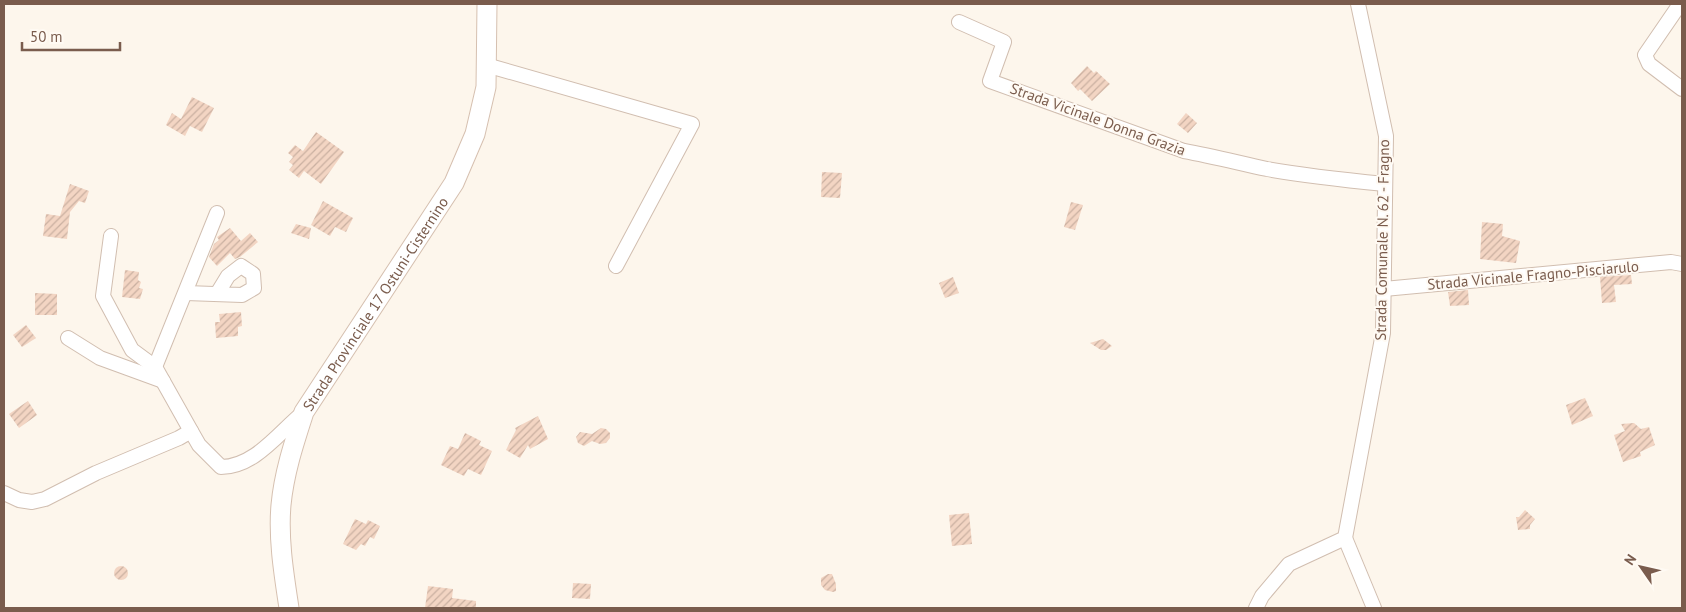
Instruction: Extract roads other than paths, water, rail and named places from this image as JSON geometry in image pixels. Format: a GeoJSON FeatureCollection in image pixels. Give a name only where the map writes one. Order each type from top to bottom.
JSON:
{"type":"FeatureCollection","features":[{"type":"Feature","properties":{"kind":"main road","name":"Strada Provinciale 17 Ostuni-Cisternino"},"geometry":{"type":"LineString","coordinates":[[289,608],[282,561],[281,506],[290,454],[304,412],[454,183],[474,134],[486,87],[487,4]]}},
{"type":"Feature","properties":{"kind":"street","name":"Strada Comunale N. 62 - Fragno"},"geometry":{"type":"LineString","coordinates":[[1345,538],[1383,332],[1386,136],[1358,4]]}},
{"type":"Feature","properties":{"kind":"street"},"geometry":{"type":"LineString","coordinates":[[1680,4],[1645,55],[1650,64],[1682,89]]}},
{"type":"Feature","properties":{"kind":"street","name":"Strada Vicinale Donna Grazia"},"geometry":{"type":"LineString","coordinates":[[959,22],[1004,42],[990,81],[1184,151],[1321,178],[1385,184]]}},
{"type":"Feature","properties":{"kind":"street"},"geometry":{"type":"LineString","coordinates":[[486,66],[692,124],[616,266]]}},
{"type":"Feature","properties":{"kind":"street"},"geometry":{"type":"LineString","coordinates":[[155,367],[217,213]]}},
{"type":"Feature","properties":{"kind":"street"},"geometry":{"type":"LineString","coordinates":[[111,236],[102,296],[132,350],[155,367],[199,445],[221,467],[243,463],[268,445],[304,412]]}},
{"type":"Feature","properties":{"kind":"street","name":"Strada Vicinale Fragno-Pisciarulo"},"geometry":{"type":"LineString","coordinates":[[1384,289],[1671,262],[1682,264]]}},
{"type":"Feature","properties":{"kind":"street"},"geometry":{"type":"LineString","coordinates":[[186,293],[217,294]]}},
{"type":"Feature","properties":{"kind":"street"},"geometry":{"type":"LineString","coordinates":[[68,338],[100,358],[163,381]]}},
{"type":"Feature","properties":{"kind":"street"},"geometry":{"type":"LineString","coordinates":[[4,493],[19,500],[32,502],[45,499],[96,473],[179,438],[191,431]]}},
{"type":"Feature","properties":{"kind":"street"},"geometry":{"type":"LineString","coordinates":[[1256,608],[1262,596],[1289,564],[1345,538],[1374,608]]}}]}
